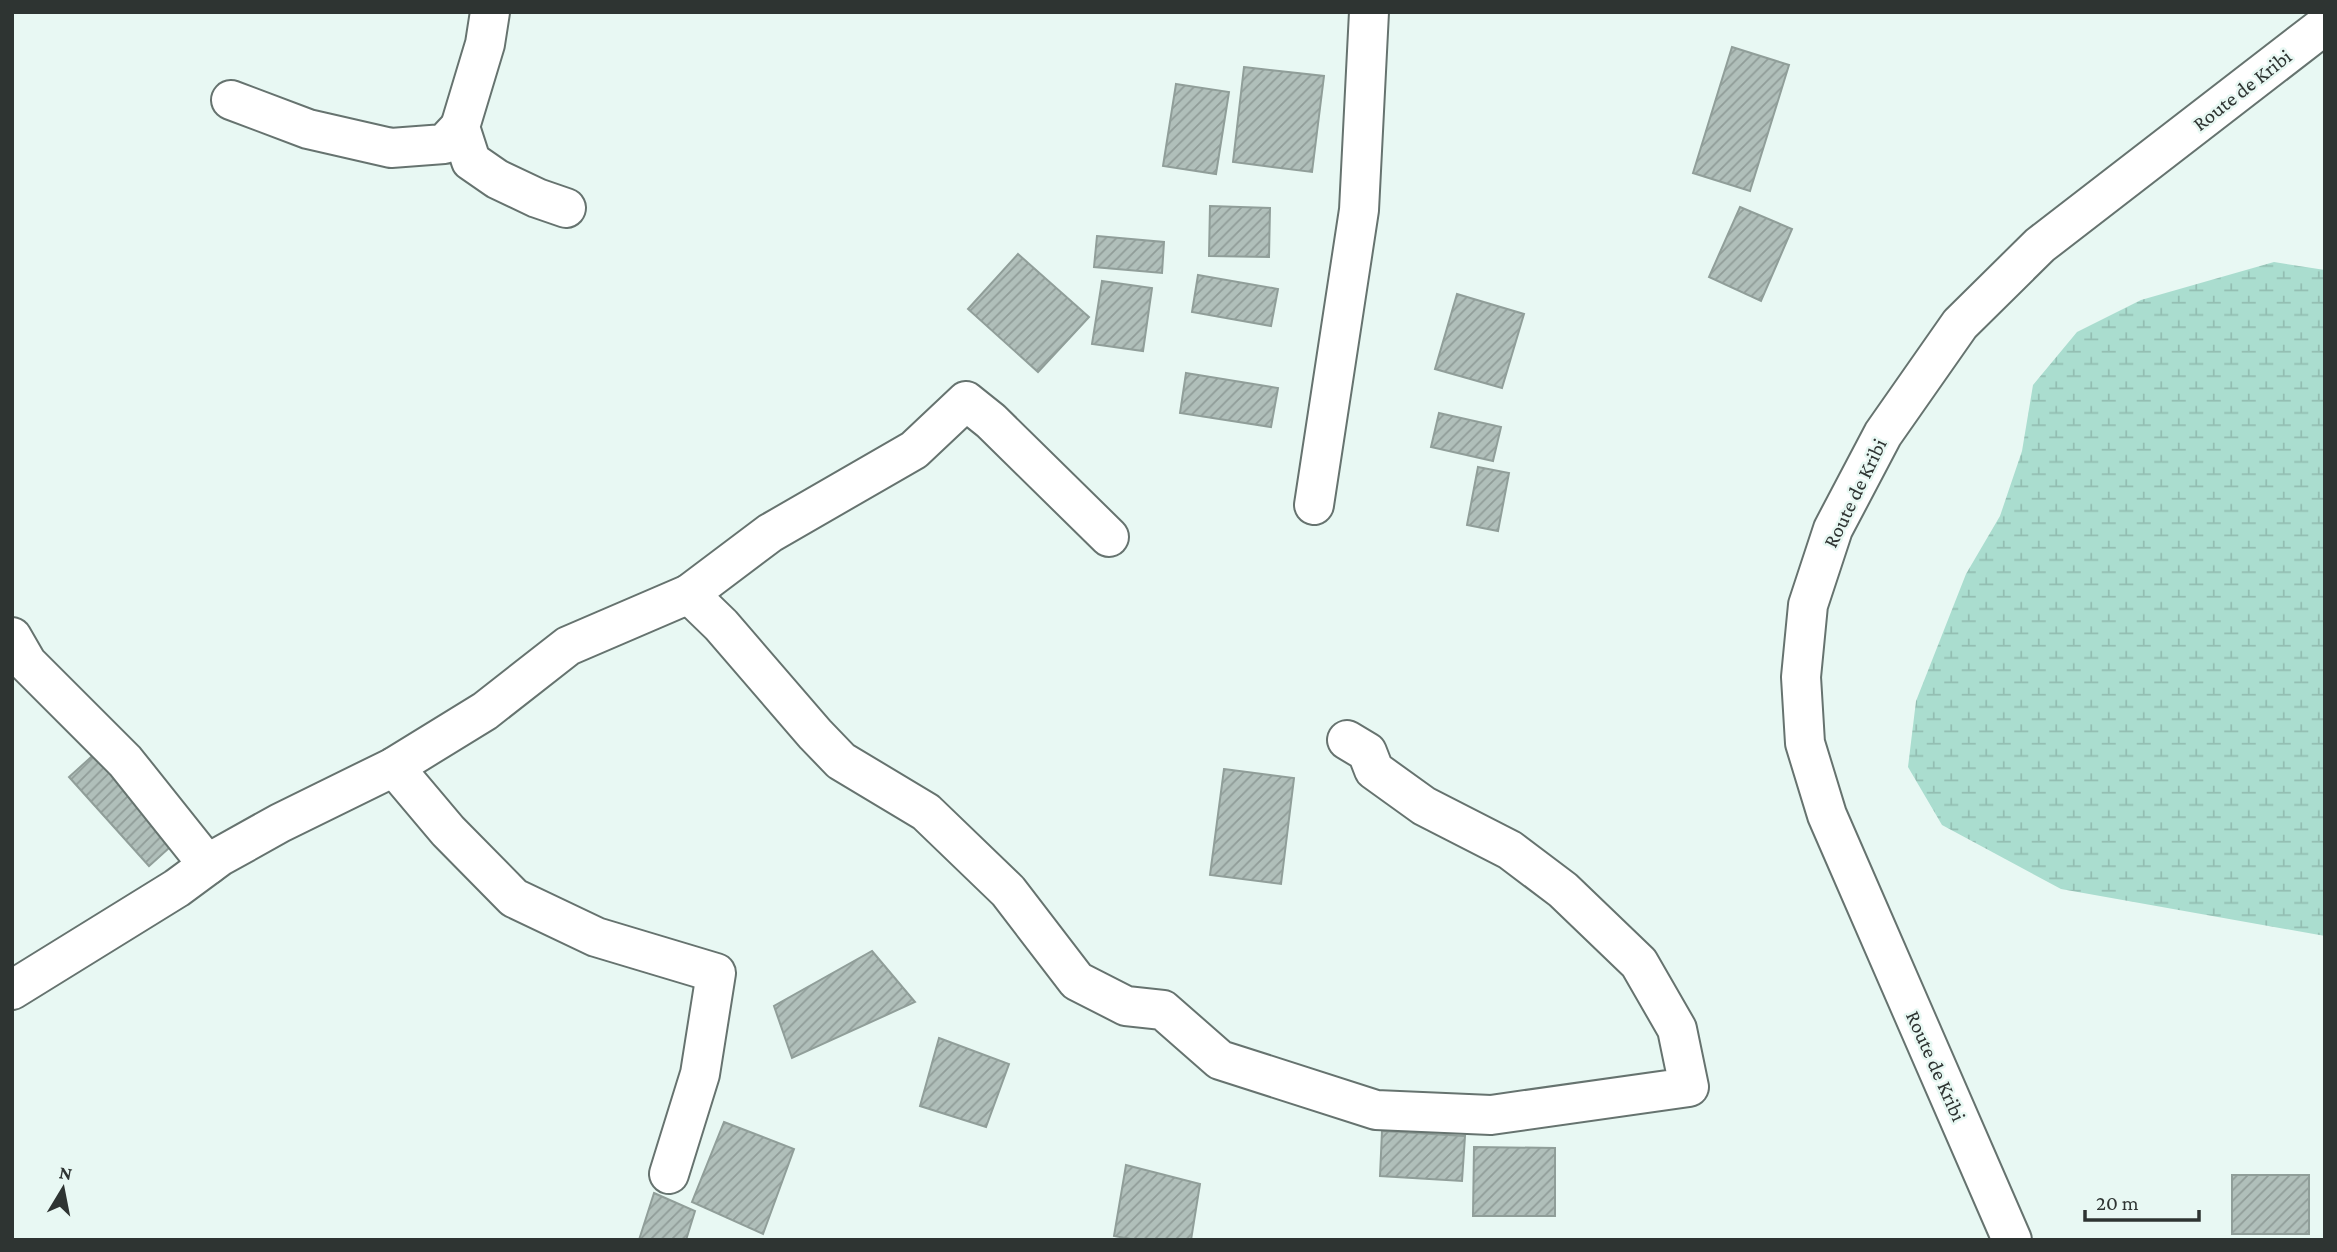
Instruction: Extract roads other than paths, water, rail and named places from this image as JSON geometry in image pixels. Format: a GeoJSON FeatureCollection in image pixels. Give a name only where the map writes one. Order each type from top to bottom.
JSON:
{"type":"FeatureCollection","features":[{"type":"Feature","properties":{"kind":"street"},"geometry":{"type":"LineString","coordinates":[[231,100],[308,129],[391,148],[444,144],[460,127],[485,44],[490,12]]}},
{"type":"Feature","properties":{"kind":"street"},"geometry":{"type":"LineString","coordinates":[[1314,505],[1359,210],[1369,12]]}},
{"type":"Feature","properties":{"kind":"street","name":"Route de Kribi"},"geometry":{"type":"LineString","coordinates":[[2012,1240],[1827,815],[1805,743],[1801,677],[1808,605],[1833,529],[1883,434],[1961,324],[2040,245],[2325,25]]}},
{"type":"Feature","properties":{"kind":"street"},"geometry":{"type":"LineString","coordinates":[[460,127],[471,161],[498,179],[537,198],[566,208]]}},
{"type":"Feature","properties":{"kind":"street"},"geometry":{"type":"LineString","coordinates":[[12,990],[177,888],[208,864],[279,823],[394,767],[485,711],[568,646],[690,594],[770,533],[914,450],[965,401],[991,421],[1109,537]]}},
{"type":"Feature","properties":{"kind":"street"},"geometry":{"type":"LineString","coordinates":[[690,594],[721,625],[841,761],[926,812],[1008,891],[1077,981],[1126,1006],[1163,1010],[1220,1060],[1376,1110],[1491,1115],[1689,1087],[1677,1029],[1639,963],[1563,890],[1510,850],[1424,806],[1374,770],[1367,752],[1347,740]]}},
{"type":"Feature","properties":{"kind":"street"},"geometry":{"type":"LineString","coordinates":[[12,637],[27,663],[125,761],[208,864]]}},
{"type":"Feature","properties":{"kind":"street"},"geometry":{"type":"LineString","coordinates":[[394,767],[448,831],[514,898],[596,937],[716,973],[700,1074],[669,1174]]}}]}
